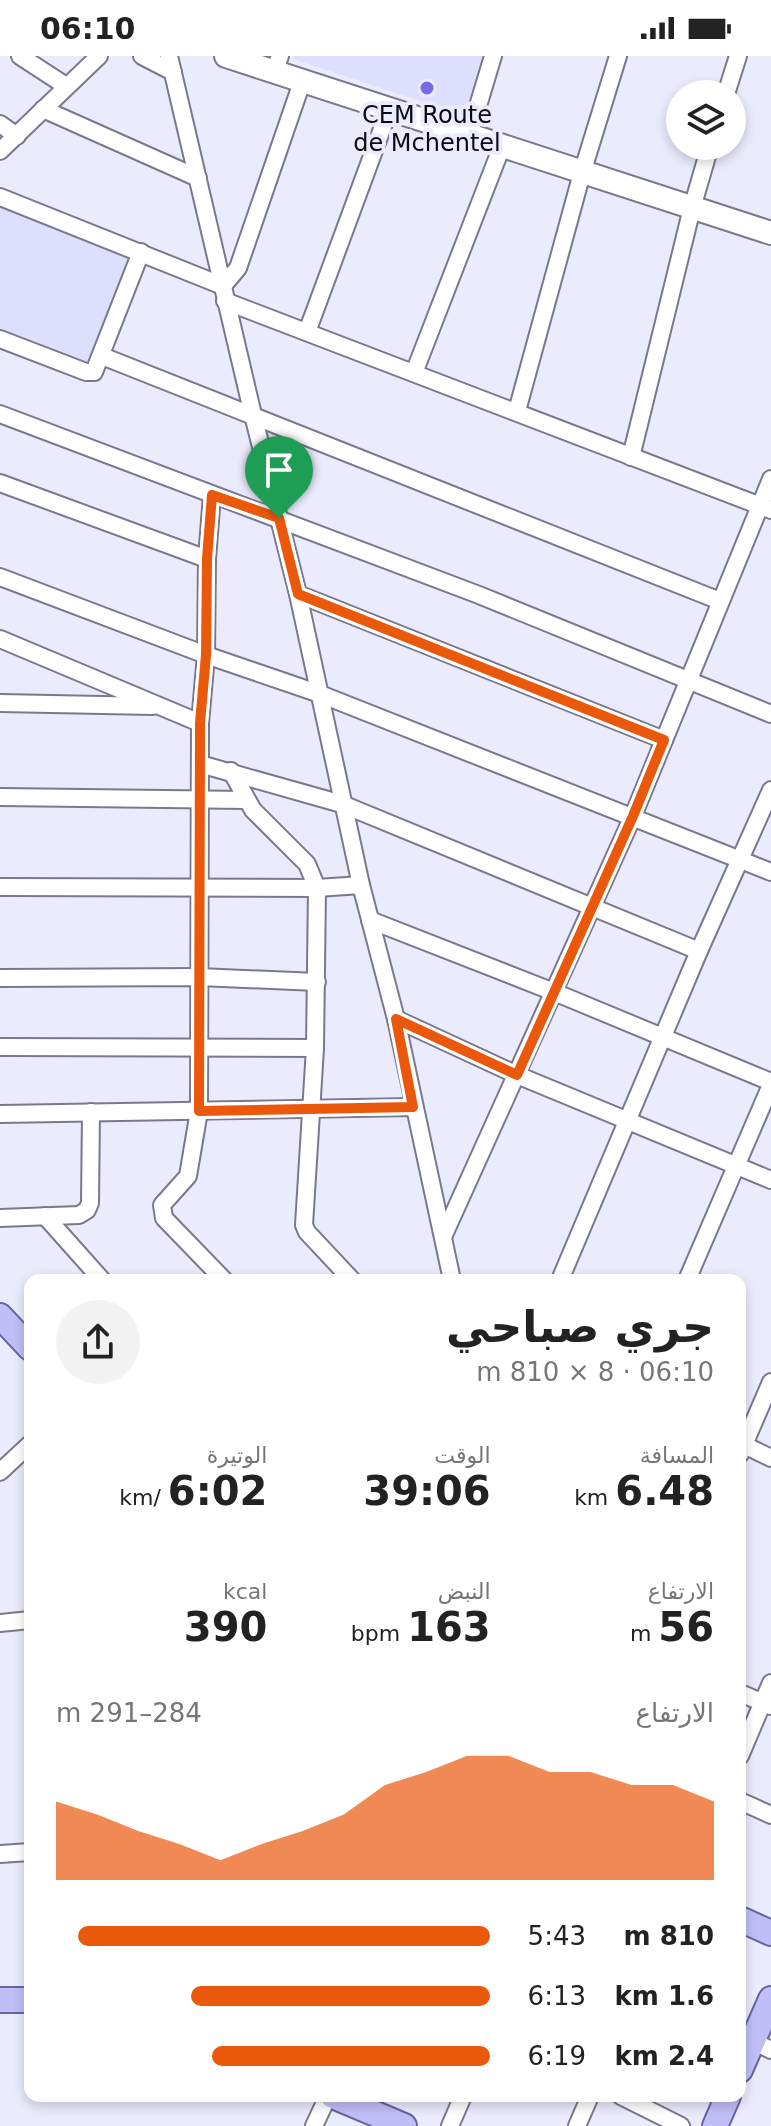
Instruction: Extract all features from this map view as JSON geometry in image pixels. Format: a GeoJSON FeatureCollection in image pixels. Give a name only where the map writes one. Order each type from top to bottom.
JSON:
{"type":"FeatureCollection","features":[{"type":"Feature","properties":{"kind":"main road"},"geometry":{"type":"LineString","coordinates":[[3,1325],[24,1343]]}},
{"type":"Feature","properties":{"kind":"main road"},"geometry":{"type":"LineString","coordinates":[[746,1922],[771,1933]]}},
{"type":"Feature","properties":{"kind":"main road"},"geometry":{"type":"LineString","coordinates":[[755,2042],[771,1999]]}},
{"type":"Feature","properties":{"kind":"main road"},"geometry":{"type":"LineString","coordinates":[[0,2000],[24,2000]]}},
{"type":"Feature","properties":{"kind":"main road"},"geometry":{"type":"LineString","coordinates":[[346,2102],[404,2126]]}},
{"type":"Feature","properties":{"kind":"main road"},"geometry":{"type":"LineString","coordinates":[[715,2126],[725,2102]]}},
{"type":"Feature","properties":{"kind":"street"},"geometry":{"type":"LineString","coordinates":[[20,56],[66,86]]}},
{"type":"Feature","properties":{"kind":"street"},"geometry":{"type":"LineString","coordinates":[[0,151],[99,56]]}},
{"type":"Feature","properties":{"kind":"street"},"geometry":{"type":"LineString","coordinates":[[142,56],[171,64],[298,594],[342,804],[396,1019],[451,1274]]}},
{"type":"Feature","properties":{"kind":"street"},"geometry":{"type":"LineString","coordinates":[[226,56],[277,64],[302,82],[771,233]]}},
{"type":"Feature","properties":{"kind":"street"},"geometry":{"type":"LineString","coordinates":[[469,136],[493,56]]}},
{"type":"Feature","properties":{"kind":"street"},"geometry":{"type":"LineString","coordinates":[[517,411],[582,173],[618,56]]}},
{"type":"Feature","properties":{"kind":"street"},"geometry":{"type":"LineString","coordinates":[[730,80],[738,56]]}},
{"type":"Feature","properties":{"kind":"street"},"geometry":{"type":"LineString","coordinates":[[224,294],[238,268],[302,82]]}},
{"type":"Feature","properties":{"kind":"street"},"geometry":{"type":"LineString","coordinates":[[43,109],[198,178]]}},
{"type":"Feature","properties":{"kind":"street"},"geometry":{"type":"LineString","coordinates":[[307,332],[389,110]]}},
{"type":"Feature","properties":{"kind":"street"},"geometry":{"type":"LineString","coordinates":[[0,124],[17,136]]}},
{"type":"Feature","properties":{"kind":"street"},"geometry":{"type":"LineString","coordinates":[[414,373],[502,146]]}},
{"type":"Feature","properties":{"kind":"street"},"geometry":{"type":"LineString","coordinates":[[631,457],[706,160]]}},
{"type":"Feature","properties":{"kind":"street"},"geometry":{"type":"LineString","coordinates":[[0,197],[141,252],[307,332],[766,507]]}},
{"type":"Feature","properties":{"kind":"street"},"geometry":{"type":"LineString","coordinates":[[0,339],[86,372],[94,372],[141,252]]}},
{"type":"Feature","properties":{"kind":"street"},"geometry":{"type":"LineString","coordinates":[[102,356],[720,601]]}},
{"type":"Feature","properties":{"kind":"street"},"geometry":{"type":"LineString","coordinates":[[0,414],[479,595],[771,714]]}},
{"type":"Feature","properties":{"kind":"street"},"geometry":{"type":"LineString","coordinates":[[443,1237],[633,816],[720,601],[766,507],[771,479]]}},
{"type":"Feature","properties":{"kind":"street"},"geometry":{"type":"LineString","coordinates":[[0,483],[207,559]]}},
{"type":"Feature","properties":{"kind":"street"},"geometry":{"type":"LineString","coordinates":[[211,1274],[161,1211],[162,1205],[188,1176],[199,1111],[200,723],[206,655],[207,559],[212,495]]}},
{"type":"Feature","properties":{"kind":"street"},"geometry":{"type":"LineString","coordinates":[[0,577],[206,655],[320,694],[771,872]]}},
{"type":"Feature","properties":{"kind":"street"},"geometry":{"type":"LineString","coordinates":[[298,594],[664,740]]}},
{"type":"Feature","properties":{"kind":"street"},"geometry":{"type":"LineString","coordinates":[[0,639],[200,723]]}},
{"type":"Feature","properties":{"kind":"street"},"geometry":{"type":"LineString","coordinates":[[0,703],[162,706]]}},
{"type":"Feature","properties":{"kind":"street"},"geometry":{"type":"LineString","coordinates":[[200,764],[342,804],[699,951]]}},
{"type":"Feature","properties":{"kind":"street"},"geometry":{"type":"LineString","coordinates":[[231,771],[246,800],[307,864],[317,888],[315,1048],[304,1225],[346,1274]]}},
{"type":"Feature","properties":{"kind":"street"},"geometry":{"type":"LineString","coordinates":[[563,1274],[699,951],[771,790]]}},
{"type":"Feature","properties":{"kind":"street"},"geometry":{"type":"LineString","coordinates":[[0,797],[246,800]]}},
{"type":"Feature","properties":{"kind":"street"},"geometry":{"type":"LineString","coordinates":[[0,887],[317,888],[361,885]]}},
{"type":"Feature","properties":{"kind":"street"},"geometry":{"type":"LineString","coordinates":[[370,920],[554,992],[771,1084],[690,1274]]}},
{"type":"Feature","properties":{"kind":"street"},"geometry":{"type":"LineString","coordinates":[[0,978],[199,977],[317,982]]}},
{"type":"Feature","properties":{"kind":"street"},"geometry":{"type":"LineString","coordinates":[[396,1019],[517,1075],[771,1180]]}},
{"type":"Feature","properties":{"kind":"street"},"geometry":{"type":"LineString","coordinates":[[0,1047],[315,1048]]}},
{"type":"Feature","properties":{"kind":"street"},"geometry":{"type":"LineString","coordinates":[[0,1114],[413,1107]]}},
{"type":"Feature","properties":{"kind":"street"},"geometry":{"type":"LineString","coordinates":[[0,1218],[79,1215],[87,1210],[90,1203],[91,1112]]}},
{"type":"Feature","properties":{"kind":"street"},"geometry":{"type":"LineString","coordinates":[[45,1216],[97,1274]]}},
{"type":"Feature","properties":{"kind":"street"},"geometry":{"type":"LineString","coordinates":[[746,1436],[771,1382]]}},
{"type":"Feature","properties":{"kind":"street"},"geometry":{"type":"LineString","coordinates":[[746,1449],[771,1458]]}},
{"type":"Feature","properties":{"kind":"street"},"geometry":{"type":"LineString","coordinates":[[0,1472],[24,1450]]}},
{"type":"Feature","properties":{"kind":"street"},"geometry":{"type":"LineString","coordinates":[[0,1623],[24,1621]]}},
{"type":"Feature","properties":{"kind":"street"},"geometry":{"type":"LineString","coordinates":[[746,1744],[767,1704],[771,1683]]}},
{"type":"Feature","properties":{"kind":"street"},"geometry":{"type":"LineString","coordinates":[[746,1695],[767,1704]]}},
{"type":"Feature","properties":{"kind":"street"},"geometry":{"type":"LineString","coordinates":[[746,1804],[771,1815]]}},
{"type":"Feature","properties":{"kind":"street"},"geometry":{"type":"LineString","coordinates":[[0,1854],[24,1852]]}},
{"type":"Feature","properties":{"kind":"street"},"geometry":{"type":"LineString","coordinates":[[314,2126],[328,2102]]}},
{"type":"Feature","properties":{"kind":"street"},"geometry":{"type":"LineString","coordinates":[[450,2126],[460,2102]]}},
{"type":"Feature","properties":{"kind":"street"},"geometry":{"type":"LineString","coordinates":[[577,2126],[587,2102]]}},
{"type":"Feature","properties":{"kind":"street"},"geometry":{"type":"LineString","coordinates":[[633,2102],[681,2126]]}},
{"type":"Feature","properties":{"kind":"shaded area","name":"CEM Route de Mchentel"},"geometry":{"type":"Polygon","coordinates":[[[294,56],[485,56],[466,116],[293,59],[294,56]]]}},
{"type":"Feature","properties":{"kind":"shaded area"},"geometry":{"type":"Polygon","coordinates":[[[0,205],[134,258],[89,365],[0,330],[0,205]]]}},
{"type":"Feature","properties":{"kind":"place","name":"CEM Route de Mchentel"},"geometry":{"type":"Point","coordinates":[427,88]}},
{"type":"Feature","properties":{"kind":"route"},"geometry":{"type":"LineString","coordinates":[[212,495],[279,518],[298,594],[664,740],[517,1075],[396,1019],[413,1107],[199,1111],[200,723],[206,655],[207,559],[212,495]]}}]}
